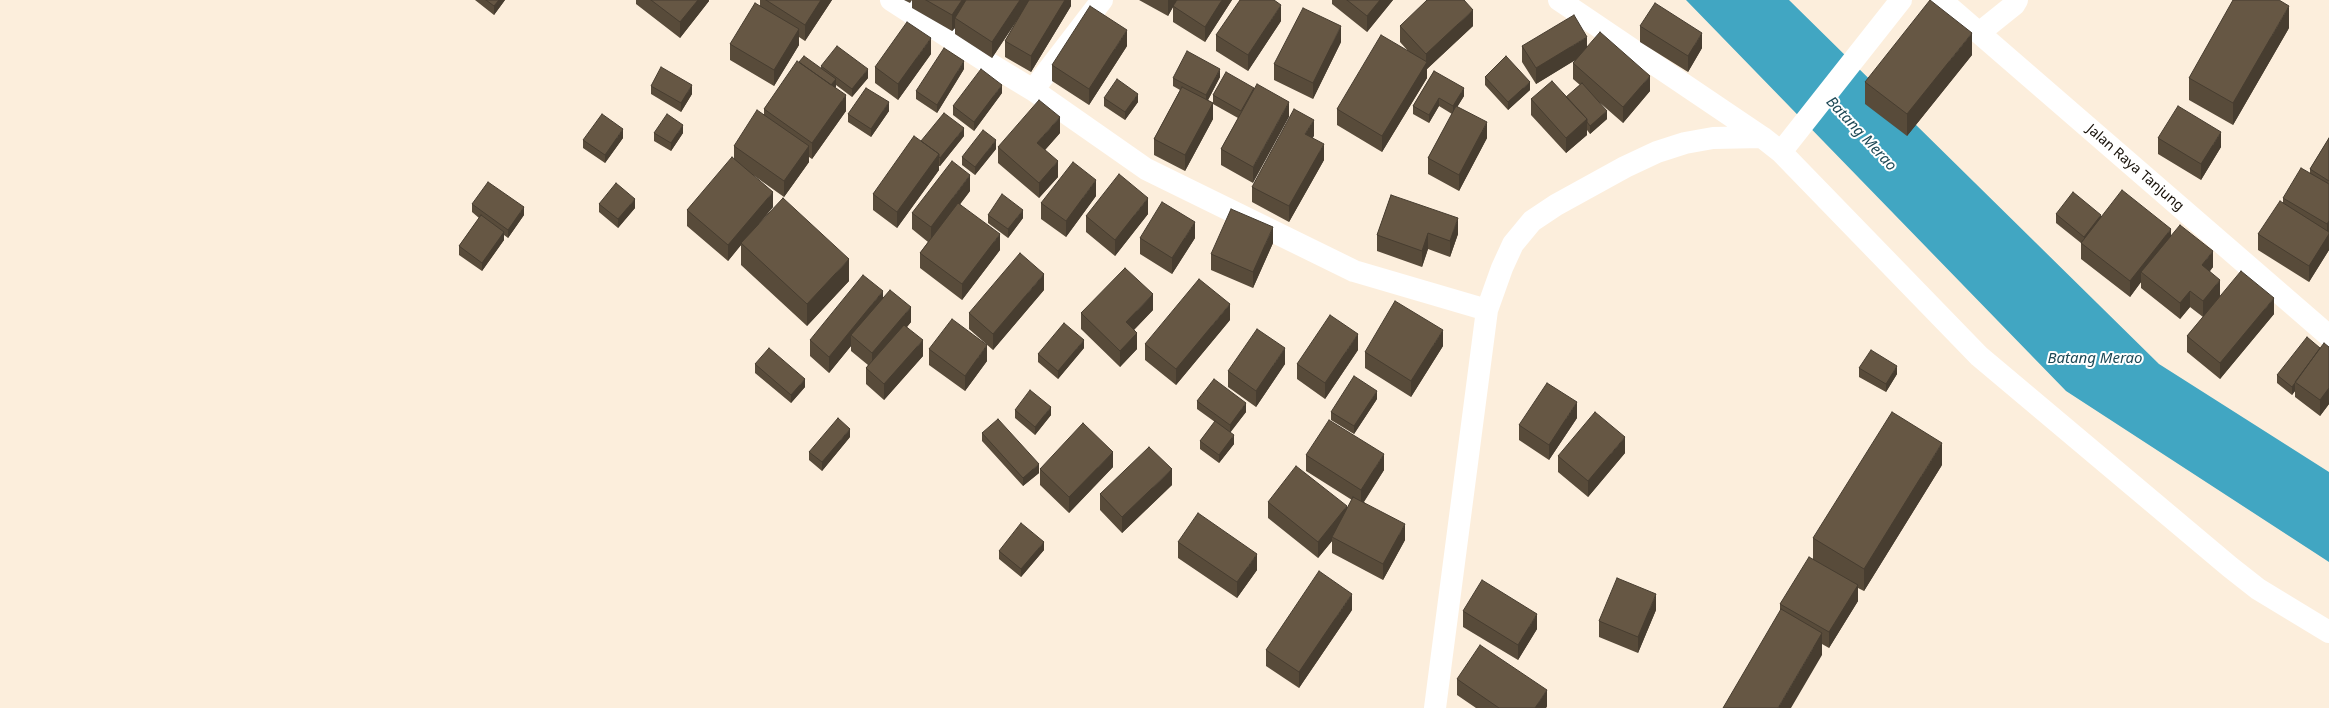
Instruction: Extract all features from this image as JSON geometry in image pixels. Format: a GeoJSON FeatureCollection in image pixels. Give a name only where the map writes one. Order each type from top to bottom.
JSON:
{"type":"FeatureCollection","features":[{"type":"Feature","properties":{"kind":"street"},"geometry":{"type":"LineString","coordinates":[[891,0],[1033,90],[1146,169],[1354,270],[1488,310]]}},
{"type":"Feature","properties":{"kind":"street"},"geometry":{"type":"LineString","coordinates":[[1559,0],[1762,137],[1784,149],[1979,356],[2230,567],[2258,589],[2329,632]]}},
{"type":"Feature","properties":{"kind":"street"},"geometry":{"type":"LineString","coordinates":[[1784,149],[1902,0]]}},
{"type":"Feature","properties":{"kind":"street","name":"Jalan Raya Tanjung"},"geometry":{"type":"LineString","coordinates":[[1941,0],[2329,336]]}},
{"type":"Feature","properties":{"kind":"street"},"geometry":{"type":"LineString","coordinates":[[1979,33],[2014,5],[2017,0]]}},
{"type":"Feature","properties":{"kind":"street"},"geometry":{"type":"LineString","coordinates":[[1033,90],[1100,1]]}},
{"type":"Feature","properties":{"kind":"street"},"geometry":{"type":"LineString","coordinates":[[1435,708],[1488,310],[1502,268],[1513,244],[1532,221],[1556,205],[1625,167],[1664,150],[1713,138],[1762,137]]}},
{"type":"Feature","properties":{"kind":"water","name":"Batang Merao"},"geometry":{"type":"Polygon","coordinates":[[[1686,0],[1789,0],[2159,364],[2329,472],[2329,562],[2066,391],[1686,0]]]}},
{"type":"Feature","properties":{"kind":"building"},"geometry":{"type":"Polygon","coordinates":[[[486,0],[499,0],[494,6],[486,0]]]}},
{"type":"Feature","properties":{"kind":"building"},"geometry":{"type":"Polygon","coordinates":[[[651,0],[698,0],[680,22],[651,0]]]}},
{"type":"Feature","properties":{"kind":"building"},"geometry":{"type":"Polygon","coordinates":[[[766,0],[821,0],[805,25],[766,0]]]}},
{"type":"Feature","properties":{"kind":"building"},"geometry":{"type":"Polygon","coordinates":[[[926,0],[962,0],[952,15],[926,0]]]}},
{"type":"Feature","properties":{"kind":"building"},"geometry":{"type":"Polygon","coordinates":[[[966,0],[1020,0],[992,42],[955,18],[966,0]]]}},
{"type":"Feature","properties":{"kind":"building"},"geometry":{"type":"Polygon","coordinates":[[[1029,0],[1065,0],[1031,56],[1005,41],[1029,0]]]}},
{"type":"Feature","properties":{"kind":"building"},"geometry":{"type":"Polygon","coordinates":[[[1177,0],[1222,0],[1205,27],[1173,6],[1177,0]]]}},
{"type":"Feature","properties":{"kind":"building"},"geometry":{"type":"Polygon","coordinates":[[[1240,0],[1274,0],[1281,5],[1248,55],[1216,35],[1240,0]]]}},
{"type":"Feature","properties":{"kind":"building"},"geometry":{"type":"Polygon","coordinates":[[[1347,0],[1380,0],[1367,16],[1347,0]]]}},
{"type":"Feature","properties":{"kind":"building"},"geometry":{"type":"Polygon","coordinates":[[[1427,0],[1464,0],[1473,10],[1426,54],[1400,26],[1427,0]]]}},
{"type":"Feature","properties":{"kind":"building"},"geometry":{"type":"Polygon","coordinates":[[[1930,0],[1972,33],[1907,114],[1865,82],[1930,0]]]}},
{"type":"Feature","properties":{"kind":"building"},"geometry":{"type":"Polygon","coordinates":[[[2233,0],[2279,0],[2289,6],[2233,103],[2189,78],[2233,0]]]}},
{"type":"Feature","properties":{"kind":"building"},"geometry":{"type":"Polygon","coordinates":[[[755,3],[799,29],[774,70],[730,44],[755,3]]]}},
{"type":"Feature","properties":{"kind":"building"},"geometry":{"type":"Polygon","coordinates":[[[1655,3],[1702,33],[1688,56],[1640,26],[1655,3]]]}},
{"type":"Feature","properties":{"kind":"building"},"geometry":{"type":"Polygon","coordinates":[[[1090,6],[1127,30],[1089,89],[1052,65],[1090,6]]]}},
{"type":"Feature","properties":{"kind":"building"},"geometry":{"type":"Polygon","coordinates":[[[1303,8],[1341,26],[1313,83],[1274,64],[1303,8]]]}},
{"type":"Feature","properties":{"kind":"building"},"geometry":{"type":"Polygon","coordinates":[[[1574,15],[1587,37],[1536,68],[1522,46],[1574,15]]]}},
{"type":"Feature","properties":{"kind":"building"},"geometry":{"type":"Polygon","coordinates":[[[907,22],[931,38],[898,84],[875,67],[907,22]]]}},
{"type":"Feature","properties":{"kind":"building"},"geometry":{"type":"Polygon","coordinates":[[[1600,32],[1650,76],[1623,107],[1573,63],[1600,32]]]}},
{"type":"Feature","properties":{"kind":"building"},"geometry":{"type":"Polygon","coordinates":[[[1381,35],[1427,62],[1382,136],[1337,109],[1381,35]]]}},
{"type":"Feature","properties":{"kind":"building"},"geometry":{"type":"Polygon","coordinates":[[[837,46],[868,69],[852,89],[821,66],[837,46]]]}},
{"type":"Feature","properties":{"kind":"building"},"geometry":{"type":"Polygon","coordinates":[[[944,48],[964,61],[937,105],[916,91],[944,48]]]}},
{"type":"Feature","properties":{"kind":"building"},"geometry":{"type":"Polygon","coordinates":[[[1187,51],[1220,69],[1206,95],[1173,78],[1187,51]]]}},
{"type":"Feature","properties":{"kind":"building"},"geometry":{"type":"Polygon","coordinates":[[[804,56],[836,79],[831,85],[799,62],[804,56]]]}},
{"type":"Feature","properties":{"kind":"building"},"geometry":{"type":"Polygon","coordinates":[[[1506,56],[1530,82],[1508,102],[1485,77],[1506,56]]]}},
{"type":"Feature","properties":{"kind":"building"},"geometry":{"type":"Polygon","coordinates":[[[797,61],[846,95],[812,143],[764,109],[797,61]]]}},
{"type":"Feature","properties":{"kind":"building"},"geometry":{"type":"Polygon","coordinates":[[[661,67],[692,85],[681,103],[651,86],[661,67]]]}},
{"type":"Feature","properties":{"kind":"building"},"geometry":{"type":"Polygon","coordinates":[[[981,69],[1002,85],[974,122],[953,106],[981,69]]]}},
{"type":"Feature","properties":{"kind":"building"},"geometry":{"type":"Polygon","coordinates":[[[1434,71],[1464,88],[1453,106],[1439,98],[1429,115],[1413,106],[1434,71]]]}},
{"type":"Feature","properties":{"kind":"building"},"geometry":{"type":"Polygon","coordinates":[[[1226,72],[1254,88],[1241,111],[1213,95],[1226,72]]]}},
{"type":"Feature","properties":{"kind":"building"},"geometry":{"type":"Polygon","coordinates":[[[1117,79],[1138,94],[1125,112],[1104,98],[1117,79]]]}},
{"type":"Feature","properties":{"kind":"building"},"geometry":{"type":"Polygon","coordinates":[[[1552,81],[1587,119],[1566,138],[1531,99],[1552,81]]]}},
{"type":"Feature","properties":{"kind":"building"},"geometry":{"type":"Polygon","coordinates":[[[1582,83],[1607,111],[1590,126],[1587,119],[1566,97],[1582,83]]]}},
{"type":"Feature","properties":{"kind":"building"},"geometry":{"type":"Polygon","coordinates":[[[1257,84],[1289,102],[1253,167],[1221,149],[1257,84]]]}},
{"type":"Feature","properties":{"kind":"building"},"geometry":{"type":"Polygon","coordinates":[[[1182,87],[1213,103],[1185,155],[1154,139],[1182,87]]]}},
{"type":"Feature","properties":{"kind":"building"},"geometry":{"type":"Polygon","coordinates":[[[866,88],[889,102],[871,129],[848,114],[866,88]]]}},
{"type":"Feature","properties":{"kind":"building"},"geometry":{"type":"Polygon","coordinates":[[[1039,100],[1060,117],[1037,143],[1058,161],[1039,183],[998,147],[1039,100]]]}},
{"type":"Feature","properties":{"kind":"building"},"geometry":{"type":"Polygon","coordinates":[[[1456,106],[1487,122],[1459,175],[1428,158],[1456,106]]]}},
{"type":"Feature","properties":{"kind":"building"},"geometry":{"type":"Polygon","coordinates":[[[2178,106],[2221,132],[2201,164],[2158,138],[2178,106]]]}},
{"type":"Feature","properties":{"kind":"building"},"geometry":{"type":"Polygon","coordinates":[[[1294,109],[1314,120],[1305,134],[1324,144],[1289,206],[1252,187],[1294,109]]]}},
{"type":"Feature","properties":{"kind":"building"},"geometry":{"type":"Polygon","coordinates":[[[757,110],[809,146],[784,181],[734,146],[757,110]]]}},
{"type":"Feature","properties":{"kind":"building"},"geometry":{"type":"Polygon","coordinates":[[[944,113],[964,128],[940,158],[939,154],[921,141],[944,113]]]}},
{"type":"Feature","properties":{"kind":"building"},"geometry":{"type":"Polygon","coordinates":[[[602,114],[623,129],[605,155],[583,140],[602,114]]]}},
{"type":"Feature","properties":{"kind":"building"},"geometry":{"type":"Polygon","coordinates":[[[667,114],[683,125],[671,143],[654,133],[667,114]]]}},
{"type":"Feature","properties":{"kind":"building"},"geometry":{"type":"Polygon","coordinates":[[[983,130],[996,140],[975,167],[962,157],[983,130]]]}},
{"type":"Feature","properties":{"kind":"building"},"geometry":{"type":"Polygon","coordinates":[[[914,136],[939,154],[897,212],[873,194],[914,136]]]}},
{"type":"Feature","properties":{"kind":"building"},"geometry":{"type":"Polygon","coordinates":[[[2329,138],[2329,181],[2310,169],[2329,138]]]}},
{"type":"Feature","properties":{"kind":"building"},"geometry":{"type":"Polygon","coordinates":[[[732,157],[773,192],[728,245],[687,210],[732,157]]]}},
{"type":"Feature","properties":{"kind":"building"},"geometry":{"type":"Polygon","coordinates":[[[952,161],[970,175],[931,227],[912,213],[952,161]]]}},
{"type":"Feature","properties":{"kind":"building"},"geometry":{"type":"Polygon","coordinates":[[[1073,162],[1096,180],[1066,221],[1041,203],[1073,162]]]}},
{"type":"Feature","properties":{"kind":"building"},"geometry":{"type":"Polygon","coordinates":[[[2301,168],[2329,184],[2329,221],[2327,224],[2283,198],[2301,168]]]}},
{"type":"Feature","properties":{"kind":"building"},"geometry":{"type":"Polygon","coordinates":[[[1119,174],[1148,198],[1115,240],[1086,216],[1119,174]]]}},
{"type":"Feature","properties":{"kind":"building"},"geometry":{"type":"Polygon","coordinates":[[[488,182],[524,207],[508,230],[472,204],[488,182]]]}},
{"type":"Feature","properties":{"kind":"building"},"geometry":{"type":"Polygon","coordinates":[[[616,183],[635,199],[618,219],[599,204],[616,183]]]}},
{"type":"Feature","properties":{"kind":"building"},"geometry":{"type":"Polygon","coordinates":[[[2122,190],[2171,229],[2130,281],[2081,243],[2122,190]]]}},
{"type":"Feature","properties":{"kind":"building"},"geometry":{"type":"Polygon","coordinates":[[[2073,192],[2101,215],[2084,237],[2056,214],[2073,192]]]}},
{"type":"Feature","properties":{"kind":"building"},"geometry":{"type":"Polygon","coordinates":[[[1002,194],[1023,210],[1008,229],[988,215],[1002,194]]]}},
{"type":"Feature","properties":{"kind":"building"},"geometry":{"type":"Polygon","coordinates":[[[1391,195],[1458,218],[1450,241],[1428,233],[1422,251],[1377,235],[1391,195]]]}},
{"type":"Feature","properties":{"kind":"building"},"geometry":{"type":"Polygon","coordinates":[[[783,198],[849,259],[807,304],[741,243],[783,198]]]}},
{"type":"Feature","properties":{"kind":"building"},"geometry":{"type":"Polygon","coordinates":[[[2280,201],[2329,232],[2309,266],[2258,234],[2280,201]]]}},
{"type":"Feature","properties":{"kind":"building"},"geometry":{"type":"Polygon","coordinates":[[[1162,202],[1195,222],[1172,258],[1140,238],[1162,202]]]}},
{"type":"Feature","properties":{"kind":"building"},"geometry":{"type":"Polygon","coordinates":[[[958,203],[1000,234],[962,284],[920,253],[958,203]]]}},
{"type":"Feature","properties":{"kind":"building"},"geometry":{"type":"Polygon","coordinates":[[[1231,209],[1273,227],[1253,272],[1211,254],[1231,209]]]}},
{"type":"Feature","properties":{"kind":"building"},"geometry":{"type":"Polygon","coordinates":[[[481,215],[504,232],[482,263],[459,246],[481,215]]]}},
{"type":"Feature","properties":{"kind":"building"},"geometry":{"type":"Polygon","coordinates":[[[2180,225],[2213,251],[2202,265],[2220,280],[2203,301],[2190,291],[2180,303],[2141,272],[2180,225]]]}},
{"type":"Feature","properties":{"kind":"building"},"geometry":{"type":"Polygon","coordinates":[[[1020,253],[1044,274],[993,334],[969,313],[1020,253]]]}},
{"type":"Feature","properties":{"kind":"building"},"geometry":{"type":"Polygon","coordinates":[[[1125,268],[1153,294],[1126,322],[1137,333],[1120,351],[1081,313],[1125,268]]]}},
{"type":"Feature","properties":{"kind":"building"},"geometry":{"type":"Polygon","coordinates":[[[2241,271],[2274,298],[2220,363],[2187,336],[2241,271]]]}},
{"type":"Feature","properties":{"kind":"building"},"geometry":{"type":"Polygon","coordinates":[[[863,275],[883,291],[829,357],[810,340],[863,275]]]}},
{"type":"Feature","properties":{"kind":"building"},"geometry":{"type":"Polygon","coordinates":[[[1199,279],[1230,304],[1176,369],[1145,344],[1199,279]]]}},
{"type":"Feature","properties":{"kind":"building"},"geometry":{"type":"Polygon","coordinates":[[[890,290],[911,307],[872,353],[851,335],[890,290]]]}},
{"type":"Feature","properties":{"kind":"building"},"geometry":{"type":"Polygon","coordinates":[[[1395,301],[1443,330],[1411,381],[1365,352],[1395,301]]]}},
{"type":"Feature","properties":{"kind":"building"},"geometry":{"type":"Polygon","coordinates":[[[1330,315],[1358,334],[1325,383],[1297,364],[1330,315]]]}},
{"type":"Feature","properties":{"kind":"building"},"geometry":{"type":"Polygon","coordinates":[[[952,319],[987,345],[965,376],[929,349],[952,319]]]}},
{"type":"Feature","properties":{"kind":"building"},"geometry":{"type":"Polygon","coordinates":[[[1064,323],[1084,340],[1058,371],[1038,354],[1064,323]]]}},
{"type":"Feature","properties":{"kind":"building"},"geometry":{"type":"Polygon","coordinates":[[[904,325],[923,340],[884,384],[866,368],[904,325]]]}},
{"type":"Feature","properties":{"kind":"building"},"geometry":{"type":"Polygon","coordinates":[[[1257,329],[1285,348],[1256,391],[1228,371],[1257,329]]]}},
{"type":"Feature","properties":{"kind":"building"},"geometry":{"type":"Polygon","coordinates":[[[2307,337],[2320,348],[2292,387],[2277,375],[2307,337]]]}},
{"type":"Feature","properties":{"kind":"building"},"geometry":{"type":"Polygon","coordinates":[[[2324,343],[2329,347],[2329,388],[2320,400],[2295,382],[2324,343]]]}},
{"type":"Feature","properties":{"kind":"building"},"geometry":{"type":"Polygon","coordinates":[[[769,348],[805,379],[791,395],[755,364],[769,348]]]}},
{"type":"Feature","properties":{"kind":"building"},"geometry":{"type":"Polygon","coordinates":[[[1871,350],[1897,366],[1886,384],[1859,368],[1871,350]]]}},
{"type":"Feature","properties":{"kind":"building"},"geometry":{"type":"Polygon","coordinates":[[[1354,376],[1377,391],[1354,426],[1331,412],[1354,376]]]}},
{"type":"Feature","properties":{"kind":"building"},"geometry":{"type":"Polygon","coordinates":[[[1214,379],[1246,403],[1230,425],[1197,401],[1214,379]]]}},
{"type":"Feature","properties":{"kind":"building"},"geometry":{"type":"Polygon","coordinates":[[[1547,383],[1577,402],[1549,445],[1519,425],[1547,383]]]}},
{"type":"Feature","properties":{"kind":"building"},"geometry":{"type":"Polygon","coordinates":[[[1030,390],[1051,407],[1035,427],[1015,410],[1030,390]]]}},
{"type":"Feature","properties":{"kind":"building"},"geometry":{"type":"Polygon","coordinates":[[[1595,412],[1625,437],[1588,481],[1558,456],[1595,412]]]}},
{"type":"Feature","properties":{"kind":"building"},"geometry":{"type":"Polygon","coordinates":[[[1892,412],[1942,443],[1864,569],[1813,538],[1892,412]]]}},
{"type":"Feature","properties":{"kind":"building"},"geometry":{"type":"Polygon","coordinates":[[[838,418],[850,429],[822,462],[809,452],[838,418]]]}},
{"type":"Feature","properties":{"kind":"building"},"geometry":{"type":"Polygon","coordinates":[[[998,419],[1039,464],[1023,478],[982,433],[998,419]]]}},
{"type":"Feature","properties":{"kind":"building"},"geometry":{"type":"Polygon","coordinates":[[[1329,420],[1384,454],[1361,490],[1306,455],[1329,420]]]}},
{"type":"Feature","properties":{"kind":"building"},"geometry":{"type":"Polygon","coordinates":[[[1215,421],[1234,435],[1219,455],[1200,441],[1215,421]]]}},
{"type":"Feature","properties":{"kind":"building"},"geometry":{"type":"Polygon","coordinates":[[[1083,423],[1113,452],[1069,497],[1040,469],[1083,423]]]}},
{"type":"Feature","properties":{"kind":"building"},"geometry":{"type":"Polygon","coordinates":[[[1149,447],[1172,469],[1122,517],[1100,494],[1149,447]]]}},
{"type":"Feature","properties":{"kind":"building"},"geometry":{"type":"Polygon","coordinates":[[[1296,466],[1347,506],[1318,542],[1268,502],[1296,466]]]}},
{"type":"Feature","properties":{"kind":"building"},"geometry":{"type":"Polygon","coordinates":[[[1353,497],[1405,524],[1383,564],[1332,537],[1353,497]]]}},
{"type":"Feature","properties":{"kind":"building"},"geometry":{"type":"Polygon","coordinates":[[[1198,513],[1257,554],[1237,582],[1178,542],[1198,513]]]}},
{"type":"Feature","properties":{"kind":"building"},"geometry":{"type":"Polygon","coordinates":[[[1021,523],[1044,542],[1021,569],[999,551],[1021,523]]]}},
{"type":"Feature","properties":{"kind":"building"},"geometry":{"type":"Polygon","coordinates":[[[1809,557],[1858,585],[1829,632],[1780,604],[1809,557]]]}},
{"type":"Feature","properties":{"kind":"building"},"geometry":{"type":"Polygon","coordinates":[[[1319,571],[1352,594],[1299,672],[1266,650],[1319,571]]]}},
{"type":"Feature","properties":{"kind":"building"},"geometry":{"type":"Polygon","coordinates":[[[1617,578],[1656,594],[1638,637],[1599,621],[1617,578]]]}},
{"type":"Feature","properties":{"kind":"building"},"geometry":{"type":"Polygon","coordinates":[[[1482,580],[1537,614],[1518,645],[1463,611],[1482,580]]]}},
{"type":"Feature","properties":{"kind":"building"},"geometry":{"type":"Polygon","coordinates":[[[1781,609],[1822,633],[1778,708],[1723,708],[1781,609]]]}},
{"type":"Feature","properties":{"kind":"building"},"geometry":{"type":"Polygon","coordinates":[[[1480,645],[1547,690],[1535,708],[1499,708],[1457,679],[1480,645]]]}}]}
